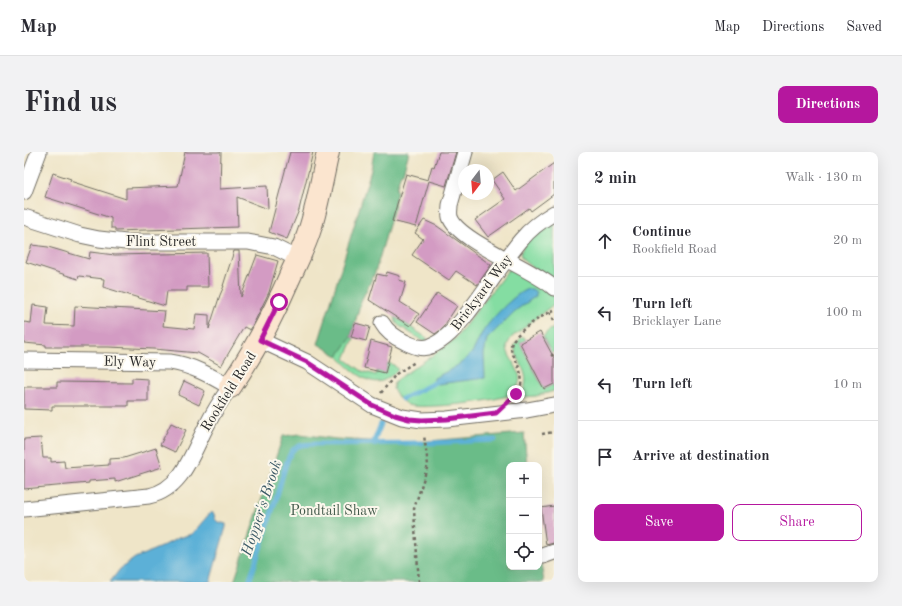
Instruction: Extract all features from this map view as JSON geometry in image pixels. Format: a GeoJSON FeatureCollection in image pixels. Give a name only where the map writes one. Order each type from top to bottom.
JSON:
{"type":"FeatureCollection","features":[{"type":"Feature","properties":{"kind":"street"},"geometry":{"type":"LineString","coordinates":[[24,192],[38,152]]}},
{"type":"Feature","properties":{"kind":"street","name":"Rookfield Road"},"geometry":{"type":"LineString","coordinates":[[24,509],[149,496],[167,489],[178,478],[186,466],[206,426],[260,340],[277,309],[310,227],[328,152]]}},
{"type":"Feature","properties":{"kind":"street"},"geometry":{"type":"LineString","coordinates":[[466,152],[450,204],[450,218],[458,229],[467,236],[542,278],[554,288]]}},
{"type":"Feature","properties":{"kind":"street","name":"Brickyard Way"},"geometry":{"type":"LineString","coordinates":[[421,348],[430,347],[437,343],[454,329],[479,299],[526,234],[537,224],[554,213]]}},
{"type":"Feature","properties":{"kind":"street","name":"Flint Street"},"geometry":{"type":"LineString","coordinates":[[24,217],[74,234],[99,239],[126,242],[248,242],[274,247],[298,259]]}},
{"type":"Feature","properties":{"kind":"street"},"geometry":{"type":"LineString","coordinates":[[382,323],[385,328],[401,340],[410,345],[421,348]]}},
{"type":"Feature","properties":{"kind":"street"},"geometry":{"type":"LineString","coordinates":[[260,340],[307,362],[372,405],[402,417],[422,420],[447,419],[527,410],[554,405]]}},
{"type":"Feature","properties":{"kind":"street","name":"Ely Way"},"geometry":{"type":"LineString","coordinates":[[24,360],[180,363],[230,386]]}},
{"type":"Feature","properties":{"kind":"path"},"geometry":{"type":"LineString","coordinates":[[496,413],[516,394],[522,382],[522,374],[510,347],[512,342],[519,334],[544,315],[554,310]]}},
{"type":"Feature","properties":{"kind":"path"},"geometry":{"type":"LineString","coordinates":[[550,312],[554,320]]}},
{"type":"Feature","properties":{"kind":"path"},"geometry":{"type":"LineString","coordinates":[[372,405],[396,374],[418,360],[421,348]]}},
{"type":"Feature","properties":{"kind":"path"},"geometry":{"type":"LineString","coordinates":[[419,582],[414,509],[428,465],[422,420]]}},
{"type":"Feature","properties":{"kind":"path"},"geometry":{"type":"LineString","coordinates":[[542,434],[554,432]]}},
{"type":"Feature","properties":{"kind":"green space"},"geometry":{"type":"Polygon","coordinates":[[[374,152],[409,152],[403,173],[401,173],[396,189],[395,204],[375,273],[361,301],[351,337],[338,356],[318,344],[371,170],[374,152]]]}},
{"type":"Feature","properties":{"kind":"green space"},"geometry":{"type":"Polygon","coordinates":[[[554,219],[554,280],[536,270],[523,260],[521,253],[527,242],[554,219]]]}},
{"type":"Feature","properties":{"kind":"green space"},"geometry":{"type":"Polygon","coordinates":[[[511,269],[543,286],[554,296],[554,304],[512,337],[508,344],[507,348],[509,354],[519,375],[520,380],[518,387],[513,393],[507,396],[479,402],[444,406],[416,406],[408,405],[404,402],[397,396],[393,389],[396,380],[455,339],[508,270],[511,269]]]}},
{"type":"Feature","properties":{"kind":"green space"},"geometry":{"type":"Polygon","coordinates":[[[395,317],[427,338],[427,341],[423,341],[398,325],[395,317]]]}},
{"type":"Feature","properties":{"kind":"green space"},"geometry":{"type":"Polygon","coordinates":[[[554,328],[554,352],[551,353],[543,337],[548,331],[554,328]]]}},
{"type":"Feature","properties":{"kind":"green space"},"geometry":{"type":"Polygon","coordinates":[[[523,336],[526,340],[520,343],[544,389],[554,384],[554,391],[536,396],[522,397],[520,395],[526,382],[523,370],[515,352],[514,345],[523,336]]]}},
{"type":"Feature","properties":{"kind":"green space"},"geometry":{"type":"Polygon","coordinates":[[[351,337],[354,338],[345,359],[362,371],[376,375],[377,371],[385,373],[388,363],[394,365],[398,370],[386,379],[376,382],[370,381],[358,374],[338,356],[351,337]]]}},
{"type":"Feature","properties":{"kind":"green space","name":"Pondtail Shaw"},"geometry":{"type":"Polygon","coordinates":[[[524,433],[527,462],[506,462],[506,570],[542,570],[544,582],[234,582],[283,436],[300,434],[336,439],[405,443],[524,433]]]}},
{"type":"Feature","properties":{"kind":"water"},"geometry":{"type":"Polygon","coordinates":[[[528,289],[532,289],[536,292],[536,296],[515,311],[487,339],[484,354],[485,378],[438,384],[434,382],[434,378],[466,359],[474,350],[485,328],[496,315],[516,296],[528,289]]]}},
{"type":"Feature","properties":{"kind":"water"},"geometry":{"type":"Polygon","coordinates":[[[211,512],[214,514],[215,519],[218,522],[226,524],[226,527],[210,582],[110,582],[120,569],[135,558],[178,538],[192,534],[211,512]]]}},
{"type":"Feature","properties":{"kind":"building"},"geometry":{"type":"Polygon","coordinates":[[[185,152],[221,152],[220,189],[267,186],[268,209],[237,197],[238,227],[115,231],[115,228],[111,228],[111,218],[45,197],[53,173],[71,179],[70,181],[126,199],[126,188],[178,186],[185,152]]]}},
{"type":"Feature","properties":{"kind":"building"},"geometry":{"type":"Polygon","coordinates":[[[290,152],[313,152],[299,210],[287,239],[269,232],[290,152]]]}},
{"type":"Feature","properties":{"kind":"building"},"geometry":{"type":"Polygon","coordinates":[[[439,152],[456,152],[446,186],[429,181],[416,227],[392,221],[406,174],[428,180],[432,166],[434,167],[439,152]]]}},
{"type":"Feature","properties":{"kind":"building"},"geometry":{"type":"Polygon","coordinates":[[[554,163],[554,194],[531,211],[529,208],[488,237],[475,220],[505,199],[494,183],[494,179],[503,172],[516,191],[554,163]]]}},
{"type":"Feature","properties":{"kind":"building"},"geometry":{"type":"Polygon","coordinates":[[[424,220],[437,226],[491,265],[477,285],[456,271],[449,280],[412,255],[423,239],[415,233],[424,220]]]}},
{"type":"Feature","properties":{"kind":"building"},"geometry":{"type":"Polygon","coordinates":[[[32,245],[48,247],[89,259],[90,252],[115,255],[207,253],[208,287],[187,287],[187,291],[167,291],[165,306],[103,287],[104,279],[79,276],[78,279],[26,262],[32,245]]]}},
{"type":"Feature","properties":{"kind":"building"},"geometry":{"type":"Polygon","coordinates":[[[234,251],[239,251],[241,297],[257,255],[278,261],[269,292],[252,327],[250,330],[244,327],[221,366],[198,353],[108,347],[46,347],[46,345],[24,343],[24,322],[31,323],[33,305],[48,307],[46,325],[74,326],[75,306],[165,311],[163,326],[194,329],[196,314],[209,315],[209,329],[234,251]]]}},
{"type":"Feature","properties":{"kind":"building"},"geometry":{"type":"Polygon","coordinates":[[[387,272],[400,276],[399,280],[406,282],[400,302],[419,314],[410,326],[369,300],[377,274],[386,276],[387,272]]]}},
{"type":"Feature","properties":{"kind":"building"},"geometry":{"type":"Polygon","coordinates":[[[437,293],[457,306],[442,329],[435,334],[417,322],[437,293]]]}},
{"type":"Feature","properties":{"kind":"building"},"geometry":{"type":"Polygon","coordinates":[[[355,323],[370,327],[366,341],[351,337],[355,323]]]}},
{"type":"Feature","properties":{"kind":"building"},"geometry":{"type":"Polygon","coordinates":[[[540,332],[554,358],[554,384],[544,389],[520,343],[540,332]]]}},
{"type":"Feature","properties":{"kind":"building"},"geometry":{"type":"Polygon","coordinates":[[[371,341],[392,347],[385,373],[364,368],[371,341]]]}},
{"type":"Feature","properties":{"kind":"building"},"geometry":{"type":"Polygon","coordinates":[[[132,378],[148,379],[148,401],[128,401],[128,406],[52,406],[52,410],[24,409],[24,387],[57,387],[57,382],[132,383],[132,378]]]}},
{"type":"Feature","properties":{"kind":"building"},"geometry":{"type":"Polygon","coordinates":[[[184,381],[205,391],[199,405],[178,395],[184,381]]]}},
{"type":"Feature","properties":{"kind":"building"},"geometry":{"type":"Polygon","coordinates":[[[171,423],[186,430],[175,452],[160,445],[171,423]]]}},
{"type":"Feature","properties":{"kind":"building"},"geometry":{"type":"Polygon","coordinates":[[[41,438],[43,458],[51,458],[51,462],[64,461],[65,468],[109,465],[109,459],[124,458],[156,448],[162,467],[115,482],[115,479],[24,489],[24,439],[41,438]]]}},
{"type":"Feature","properties":{"kind":"building"},"geometry":{"type":"Polygon","coordinates":[[[554,506],[554,543],[546,545],[542,515],[542,508],[554,506]]]}},
{"type":"Feature","properties":{"kind":"waterway","name":"Hopper's Brook"},"geometry":{"type":"LineString","coordinates":[[402,399],[440,380]]}},
{"type":"Feature","properties":{"kind":"waterway","name":"Hopper's Brook"},"geometry":{"type":"LineString","coordinates":[[373,444],[381,424]]}},
{"type":"Feature","properties":{"kind":"waterway","name":"Hopper's Brook"},"geometry":{"type":"LineString","coordinates":[[429,443],[495,440]]}},
{"type":"Feature","properties":{"kind":"waterway","name":"Hopper's Brook"},"geometry":{"type":"LineString","coordinates":[[249,582],[286,465],[294,449],[310,444],[422,443]]}},
{"type":"Feature","properties":{"kind":"route"},"geometry":{"type":"LineString","coordinates":[[279,302],[277,309],[260,340],[307,362],[363,400],[395,415],[409,419],[422,420],[447,419],[496,413],[516,394]]}}]}
